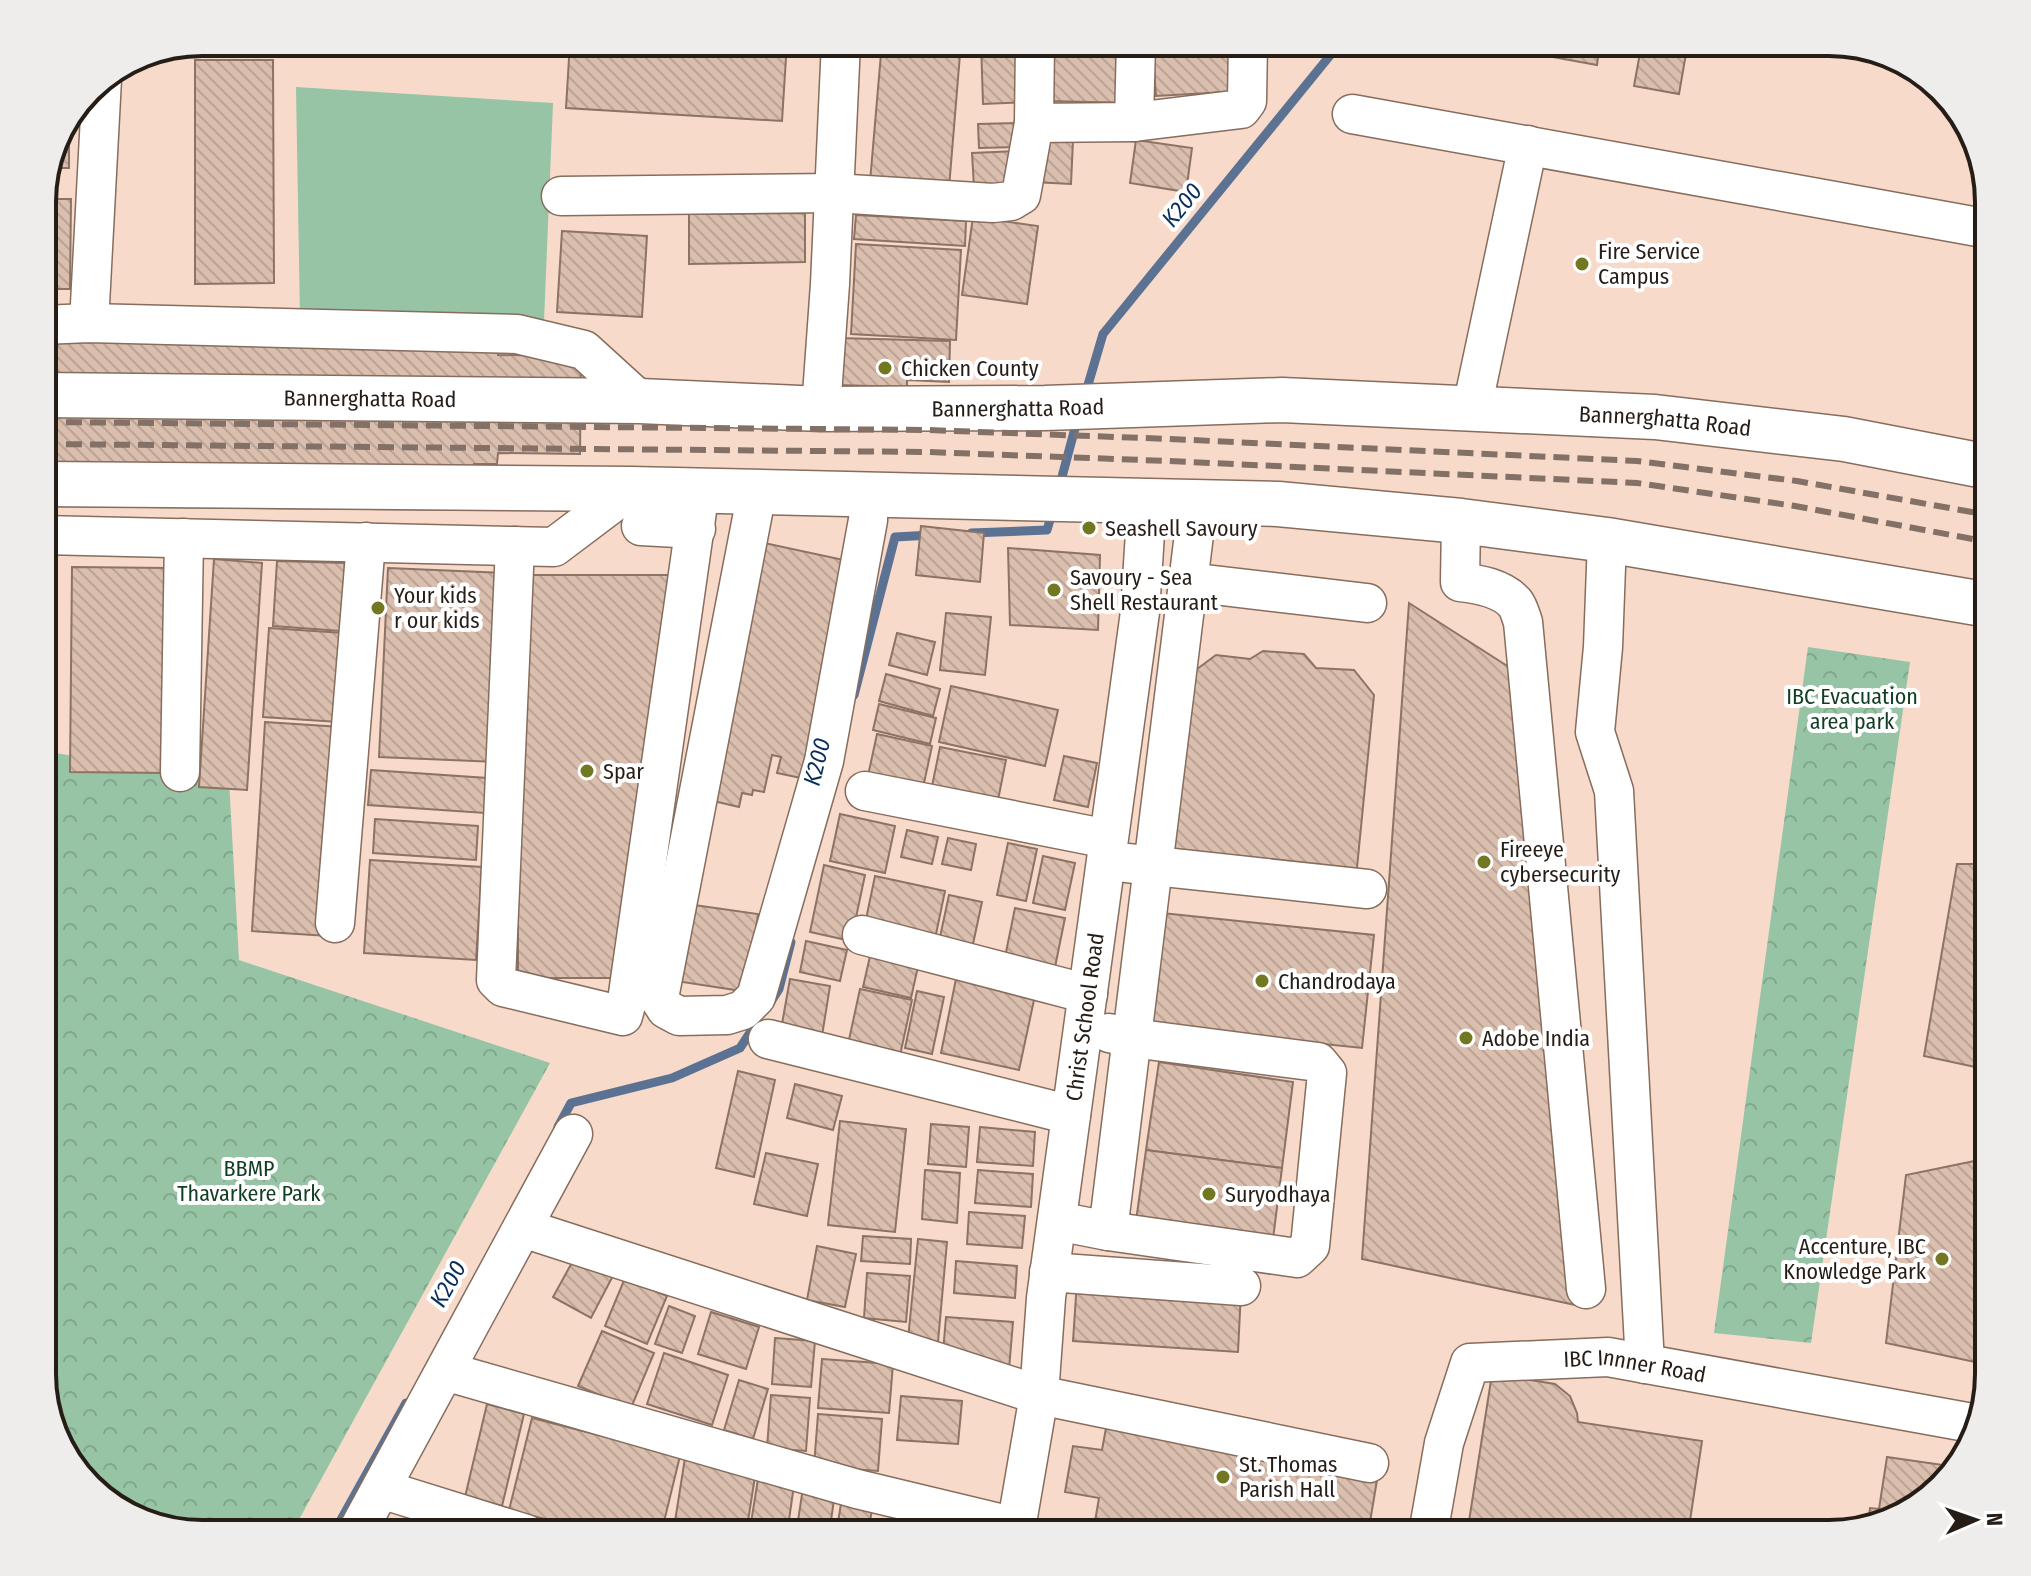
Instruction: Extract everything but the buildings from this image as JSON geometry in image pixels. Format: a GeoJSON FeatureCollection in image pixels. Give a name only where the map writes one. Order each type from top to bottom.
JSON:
{"type":"FeatureCollection","features":[{"type":"Feature","properties":{"kind":"main road","name":"Bannerghatta Road"},"geometry":{"type":"LineString","coordinates":[[56,395],[640,401],[821,409],[1045,408],[1282,400],[1671,419],[1844,439],[1975,464]]}},
{"type":"Feature","properties":{"kind":"main road"},"geometry":{"type":"LineString","coordinates":[[56,484],[519,488],[636,507],[698,510],[757,492],[1278,504],[1461,521],[1607,540],[1975,603]]}},
{"type":"Feature","properties":{"kind":"street"},"geometry":{"type":"LineString","coordinates":[[821,409],[840,56]]}},
{"type":"Feature","properties":{"kind":"street"},"geometry":{"type":"LineString","coordinates":[[561,196],[834,193],[993,203],[1011,201],[1021,195],[1034,123],[1035,56]]}},
{"type":"Feature","properties":{"kind":"street"},"geometry":{"type":"LineString","coordinates":[[1134,122],[1136,56]]}},
{"type":"Feature","properties":{"kind":"street"},"geometry":{"type":"LineString","coordinates":[[1034,123],[1134,122],[1241,109],[1247,101],[1248,56]]}},
{"type":"Feature","properties":{"kind":"street"},"geometry":{"type":"LineString","coordinates":[[89,323],[101,97]]}},
{"type":"Feature","properties":{"kind":"street"},"geometry":{"type":"LineString","coordinates":[[1352,114],[1975,226]]}},
{"type":"Feature","properties":{"kind":"street"},"geometry":{"type":"LineString","coordinates":[[1472,408],[1528,145]]}},
{"type":"Feature","properties":{"kind":"street"},"geometry":{"type":"LineString","coordinates":[[56,324],[517,334],[584,350],[640,401]]}},
{"type":"Feature","properties":{"kind":"street"},"geometry":{"type":"LineString","coordinates":[[757,492],[659,998],[666,1009],[679,1016],[727,1015],[743,1010],[756,997],[824,761],[868,520],[869,494]]}},
{"type":"Feature","properties":{"kind":"street","name":"Christ School Road"},"geometry":{"type":"LineString","coordinates":[[1018,1520],[1039,1395],[1049,1272],[1140,612],[1147,501]]}},
{"type":"Feature","properties":{"kind":"street"},"geometry":{"type":"LineString","coordinates":[[1108,1231],[1198,502]]}},
{"type":"Feature","properties":{"kind":"street"},"geometry":{"type":"LineString","coordinates":[[56,535],[554,547],[636,507]]}},
{"type":"Feature","properties":{"kind":"street"},"geometry":{"type":"LineString","coordinates":[[515,546],[496,980],[503,987],[623,1016],[698,510]]}},
{"type":"Feature","properties":{"kind":"street"},"geometry":{"type":"LineString","coordinates":[[1461,521],[1460,582],[1483,585],[1501,594],[1515,603],[1523,622],[1586,1289]]}},
{"type":"Feature","properties":{"kind":"street"},"geometry":{"type":"LineString","coordinates":[[180,772],[184,538]]}},
{"type":"Feature","properties":{"kind":"street"},"geometry":{"type":"LineString","coordinates":[[1607,540],[1603,647],[1595,732],[1614,791],[1645,1364]]}},
{"type":"Feature","properties":{"kind":"street"},"geometry":{"type":"LineString","coordinates":[[335,923],[366,542]]}},
{"type":"Feature","properties":{"kind":"street"},"geometry":{"type":"LineString","coordinates":[[1188,582],[1367,603]]}},
{"type":"Feature","properties":{"kind":"street"},"geometry":{"type":"LineString","coordinates":[[865,791],[1107,849],[1152,866],[1367,889]]}},
{"type":"Feature","properties":{"kind":"street"},"geometry":{"type":"LineString","coordinates":[[862,935],[1085,1011],[1132,1038],[1318,1062],[1327,1073],[1310,1246],[1297,1258],[1057,1221]]}},
{"type":"Feature","properties":{"kind":"street"},"geometry":{"type":"LineString","coordinates":[[768,1039],[1071,1115]]}},
{"type":"Feature","properties":{"kind":"street"},"geometry":{"type":"LineString","coordinates":[[364,1520],[573,1134]]}},
{"type":"Feature","properties":{"kind":"street"},"geometry":{"type":"LineString","coordinates":[[523,1228],[1039,1395],[1369,1463]]}},
{"type":"Feature","properties":{"kind":"street"},"geometry":{"type":"LineString","coordinates":[[1049,1272],[1241,1286]]}},
{"type":"Feature","properties":{"kind":"street","name":"IBC Innner Road"},"geometry":{"type":"LineString","coordinates":[[1430,1520],[1444,1443],[1470,1363],[1608,1357],[1967,1422]]}},
{"type":"Feature","properties":{"kind":"street"},"geometry":{"type":"LineString","coordinates":[[445,1371],[857,1489],[977,1520]]}},
{"type":"Feature","properties":{"kind":"street"},"geometry":{"type":"LineString","coordinates":[[381,1489],[481,1520]]}},
{"type":"Feature","properties":{"kind":"green space"},"geometry":{"type":"Polygon","coordinates":[[[296,87],[553,103],[544,321],[300,317],[296,87]]]}},
{"type":"Feature","properties":{"kind":"green space","name":"IBC Evacuation area park"},"geometry":{"type":"Polygon","coordinates":[[[1808,647],[1910,662],[1811,1343],[1714,1333],[1808,647]]]}},
{"type":"Feature","properties":{"kind":"green space","name":"BBMP Thavarkere Park"},"geometry":{"type":"Polygon","coordinates":[[[56,753],[229,780],[239,960],[550,1063],[299,1520],[202,1520],[165,1515],[129,1500],[92,1470],[67,1430],[56,1383],[56,753]]]}},
{"type":"Feature","properties":{"kind":"waterway","name":"K200"},"geometry":{"type":"LineString","coordinates":[[1085,395],[1103,334],[1330,56]]}},
{"type":"Feature","properties":{"kind":"waterway","name":"K200"},"geometry":{"type":"LineString","coordinates":[[1059,488],[1078,417]]}},
{"type":"Feature","properties":{"kind":"waterway","name":"K200"},"geometry":{"type":"LineString","coordinates":[[971,533],[1047,530],[1053,510]]}},
{"type":"Feature","properties":{"kind":"waterway","name":"K200"},"geometry":{"type":"LineString","coordinates":[[854,695],[895,537],[932,535]]}},
{"type":"Feature","properties":{"kind":"waterway","name":"K200"},"geometry":{"type":"LineString","coordinates":[[770,1003],[779,989],[791,942]]}},
{"type":"Feature","properties":{"kind":"waterway","name":"K200"},"geometry":{"type":"LineString","coordinates":[[558,1127],[571,1103],[672,1078],[740,1048],[757,1022]]}},
{"type":"Feature","properties":{"kind":"waterway","name":"K200"},"geometry":{"type":"LineString","coordinates":[[341,1520],[406,1403]]}},
{"type":"Feature","properties":{"kind":"railway"},"geometry":{"type":"LineString","coordinates":[[56,422],[927,430],[1170,439],[1637,461],[1797,481],[1975,513]]}},
{"type":"Feature","properties":{"kind":"railway"},"geometry":{"type":"LineString","coordinates":[[56,444],[927,452],[1637,483],[1795,506],[1975,539]]}},
{"type":"Feature","properties":{"kind":"place","name":"Fire Service Campus"},"geometry":{"type":"Point","coordinates":[1582,264]}},
{"type":"Feature","properties":{"kind":"place","name":"Chicken County"},"geometry":{"type":"Point","coordinates":[885,368]}},
{"type":"Feature","properties":{"kind":"place","name":"Seashell Savoury"},"geometry":{"type":"Point","coordinates":[1089,528]}},
{"type":"Feature","properties":{"kind":"place","name":"Savoury - Sea Shell Restaurant"},"geometry":{"type":"Point","coordinates":[1054,590]}},
{"type":"Feature","properties":{"kind":"place","name":"Your kids r our kids"},"geometry":{"type":"Point","coordinates":[378,608]}},
{"type":"Feature","properties":{"kind":"place","name":"Spar"},"geometry":{"type":"Point","coordinates":[587,771]}},
{"type":"Feature","properties":{"kind":"place","name":"Fireeye cybersecurity"},"geometry":{"type":"Point","coordinates":[1484,862]}},
{"type":"Feature","properties":{"kind":"place","name":"Chandrodaya"},"geometry":{"type":"Point","coordinates":[1262,981]}},
{"type":"Feature","properties":{"kind":"place","name":"Adobe India"},"geometry":{"type":"Point","coordinates":[1466,1038]}},
{"type":"Feature","properties":{"kind":"place","name":"Suryodhaya"},"geometry":{"type":"Point","coordinates":[1209,1194]}},
{"type":"Feature","properties":{"kind":"place","name":"Accenture, IBC Knowledge Park"},"geometry":{"type":"Point","coordinates":[1942,1259]}},
{"type":"Feature","properties":{"kind":"place","name":"St. Thomas Parish Hall"},"geometry":{"type":"Point","coordinates":[1223,1477]}}]}
